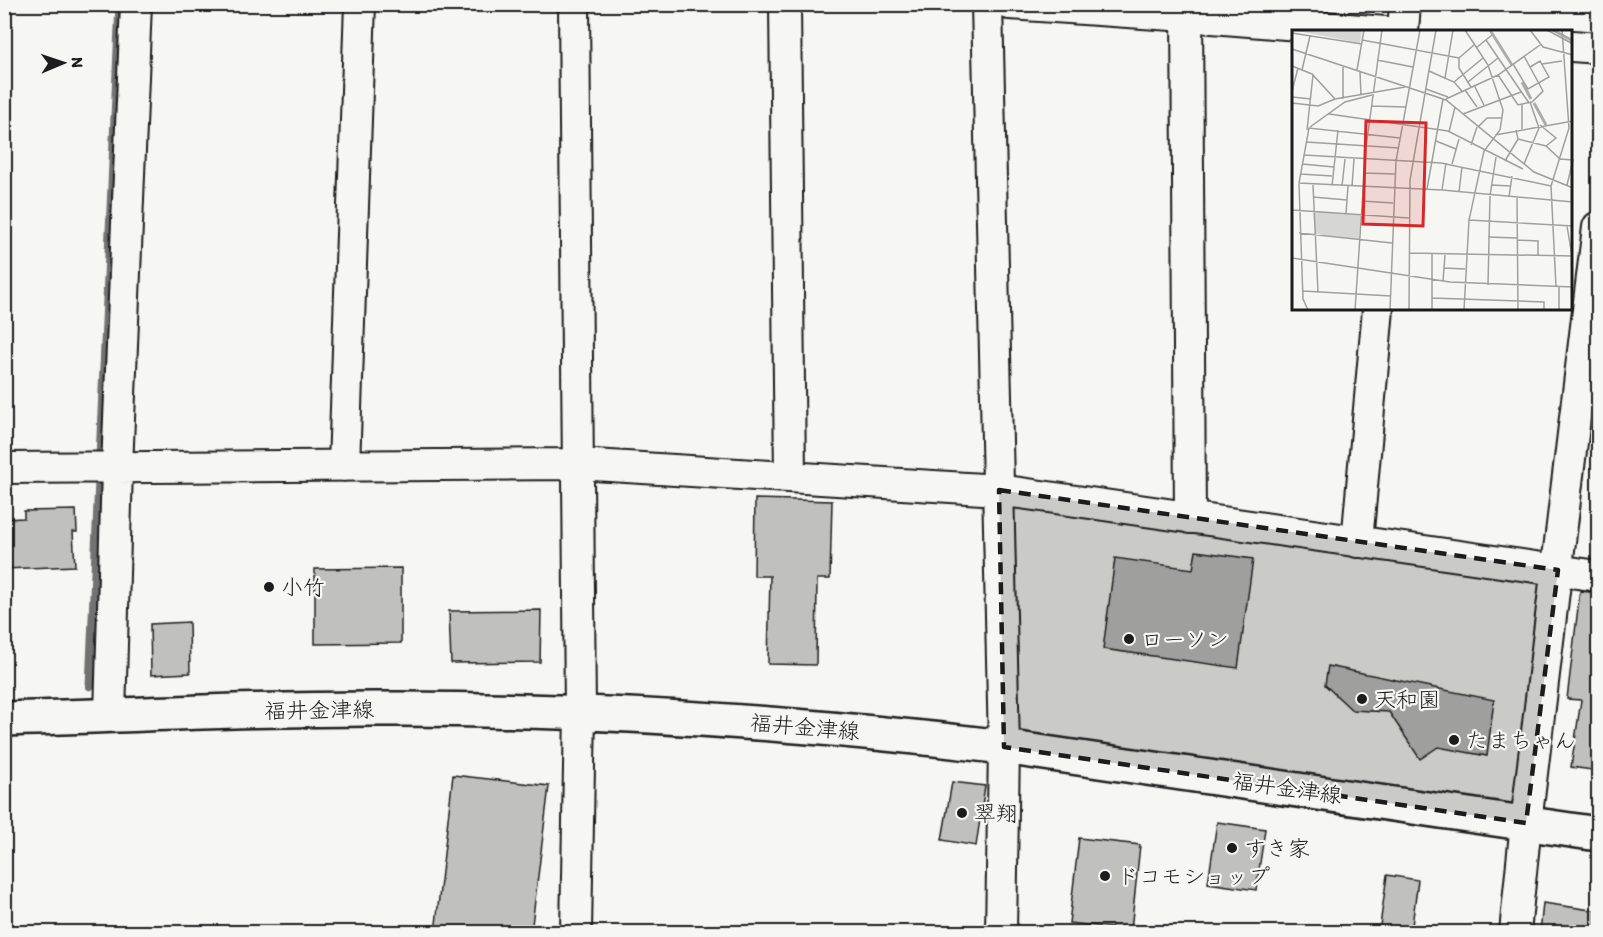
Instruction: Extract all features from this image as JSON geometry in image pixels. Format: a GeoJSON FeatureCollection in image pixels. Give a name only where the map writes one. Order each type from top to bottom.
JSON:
{"type":"FeatureCollection","features":[{"type":"Feature","properties":{"kind":"main road","name":"福井金津線"},"geometry":{"type":"LineString","coordinates":[[4,719],[396,709],[580,712],[823,729],[1004,747],[1599,834]]}},
{"type":"Feature","properties":{"kind":"street"},"geometry":{"type":"LineString","coordinates":[[110,716],[117,468],[136,4]]}},
{"type":"Feature","properties":{"kind":"street"},"geometry":{"type":"LineString","coordinates":[[344,466],[360,4]]}},
{"type":"Feature","properties":{"kind":"street"},"geometry":{"type":"LineString","coordinates":[[574,4],[580,712],[576,933]]}},
{"type":"Feature","properties":{"kind":"street"},"geometry":{"type":"LineString","coordinates":[[785,4],[790,477]]}},
{"type":"Feature","properties":{"kind":"street"},"geometry":{"type":"LineString","coordinates":[[987,4],[1004,747],[1001,933]]}},
{"type":"Feature","properties":{"kind":"street"},"geometry":{"type":"LineString","coordinates":[[1009,4],[1187,10],[1367,30]]}},
{"type":"Feature","properties":{"kind":"street"},"geometry":{"type":"LineString","coordinates":[[1403,30],[1405,4]]}},
{"type":"Feature","properties":{"kind":"street"},"geometry":{"type":"LineString","coordinates":[[1187,10],[1190,518]]}},
{"type":"Feature","properties":{"kind":"street"},"geometry":{"type":"LineString","coordinates":[[1573,46],[1599,48]]}},
{"type":"Feature","properties":{"kind":"street"},"geometry":{"type":"LineString","coordinates":[[1515,933],[1526,823],[1599,227]]}},
{"type":"Feature","properties":{"kind":"street"},"geometry":{"type":"LineString","coordinates":[[1357,542],[1378,310]]}},
{"type":"Feature","properties":{"kind":"street"},"geometry":{"type":"LineString","coordinates":[[4,468],[578,464],[999,490],[1599,576]]}},
{"type":"Feature","properties":{"kind":"highlighted area"},"geometry":{"type":"Polygon","coordinates":[[[999,490],[1558,570],[1526,823],[1004,747],[999,490]]]}},
{"type":"Feature","properties":{"kind":"building"},"geometry":{"type":"Polygon","coordinates":[[[755,499],[832,501],[830,579],[817,579],[816,665],[768,664],[770,576],[754,576],[755,499]]]}},
{"type":"Feature","properties":{"kind":"building"},"geometry":{"type":"Polygon","coordinates":[[[76,510],[77,532],[73,532],[75,566],[4,569],[4,519],[24,518],[24,511],[76,510]]]}},
{"type":"Feature","properties":{"kind":"building"},"geometry":{"type":"Polygon","coordinates":[[[1196,551],[1253,559],[1238,668],[1103,649],[1115,558],[1193,569],[1196,551]]]}},
{"type":"Feature","properties":{"kind":"building"},"geometry":{"type":"Polygon","coordinates":[[[401,568],[401,643],[315,644],[315,569],[401,568]]]}},
{"type":"Feature","properties":{"kind":"building"},"geometry":{"type":"Polygon","coordinates":[[[1580,591],[1599,593],[1599,771],[1571,767],[1581,700],[1567,699],[1580,591]]]}},
{"type":"Feature","properties":{"kind":"building"},"geometry":{"type":"Polygon","coordinates":[[[541,610],[540,662],[451,663],[449,611],[541,610]]]}},
{"type":"Feature","properties":{"kind":"building"},"geometry":{"type":"Polygon","coordinates":[[[189,622],[190,673],[151,675],[150,624],[189,622]]]}},
{"type":"Feature","properties":{"kind":"building"},"geometry":{"type":"Polygon","coordinates":[[[1328,666],[1494,700],[1487,756],[1438,747],[1420,759],[1389,712],[1352,710],[1325,685],[1328,666]]]}},
{"type":"Feature","properties":{"kind":"building"},"geometry":{"type":"Polygon","coordinates":[[[453,775],[549,786],[531,933],[435,933],[453,775]]]}},
{"type":"Feature","properties":{"kind":"building"},"geometry":{"type":"Polygon","coordinates":[[[952,782],[985,786],[976,846],[942,840],[952,782]]]}},
{"type":"Feature","properties":{"kind":"building"},"geometry":{"type":"Polygon","coordinates":[[[1217,822],[1265,829],[1256,890],[1208,883],[1217,822]]]}},
{"type":"Feature","properties":{"kind":"building"},"geometry":{"type":"Polygon","coordinates":[[[1079,838],[1140,845],[1131,930],[1069,923],[1079,838]]]}},
{"type":"Feature","properties":{"kind":"building"},"geometry":{"type":"Polygon","coordinates":[[[1387,875],[1418,880],[1411,933],[1379,933],[1387,875]]]}},
{"type":"Feature","properties":{"kind":"building"},"geometry":{"type":"Polygon","coordinates":[[[1543,903],[1598,911],[1596,933],[1540,933],[1543,903]]]}},
{"type":"Feature","properties":{"kind":"waterway"},"geometry":{"type":"LineString","coordinates":[[90,686],[120,4]]}},
{"type":"Feature","properties":{"kind":"place","name":"小竹"},"geometry":{"type":"Point","coordinates":[269,587]}},
{"type":"Feature","properties":{"kind":"place","name":"ローソン"},"geometry":{"type":"Point","coordinates":[1129,639]}},
{"type":"Feature","properties":{"kind":"place","name":"天和園"},"geometry":{"type":"Point","coordinates":[1362,699]}},
{"type":"Feature","properties":{"kind":"place","name":"たまちゃん"},"geometry":{"type":"Point","coordinates":[1454,740]}},
{"type":"Feature","properties":{"kind":"place","name":"翠翔"},"geometry":{"type":"Point","coordinates":[962,813]}},
{"type":"Feature","properties":{"kind":"place","name":"すき家"},"geometry":{"type":"Point","coordinates":[1232,848]}},
{"type":"Feature","properties":{"kind":"place","name":"ドコモショップ"},"geometry":{"type":"Point","coordinates":[1105,876]}}]}
